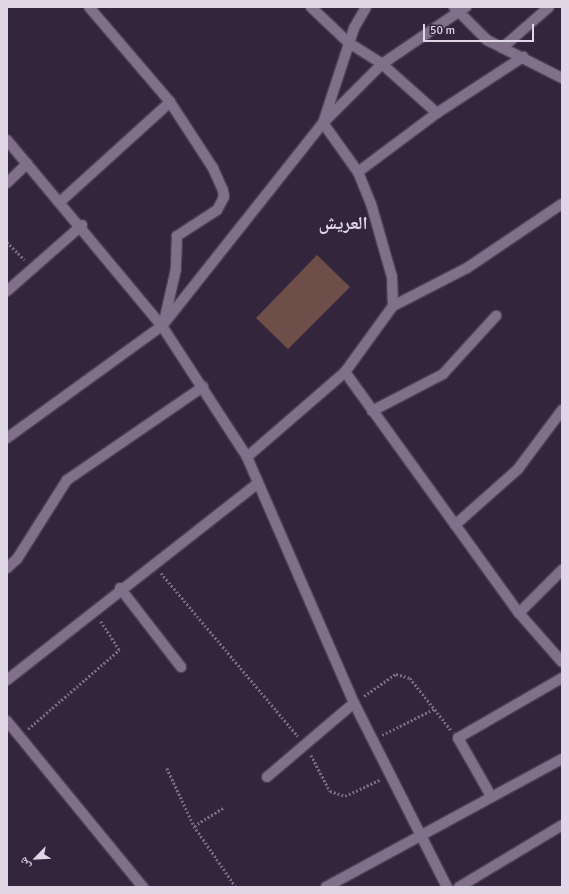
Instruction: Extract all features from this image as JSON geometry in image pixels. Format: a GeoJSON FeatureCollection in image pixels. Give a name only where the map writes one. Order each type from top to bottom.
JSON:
{"type":"FeatureCollection","features":[{"type":"Feature","properties":{"kind":"street"},"geometry":{"type":"LineString","coordinates":[[89,7],[170,102],[213,168],[224,197],[216,210],[178,236],[172,294],[162,326]]}},
{"type":"Feature","properties":{"kind":"street"},"geometry":{"type":"LineString","coordinates":[[311,7],[349,43],[382,64],[437,113]]}},
{"type":"Feature","properties":{"kind":"street"},"geometry":{"type":"LineString","coordinates":[[323,123],[349,43],[366,7]]}},
{"type":"Feature","properties":{"kind":"street"},"geometry":{"type":"LineString","coordinates":[[502,48],[549,7]]}},
{"type":"Feature","properties":{"kind":"street"},"geometry":{"type":"LineString","coordinates":[[7,438],[162,326],[323,123],[382,64],[459,9],[475,31],[502,48],[562,77]]}},
{"type":"Feature","properties":{"kind":"street"},"geometry":{"type":"LineString","coordinates":[[358,172],[437,113],[494,79],[523,57]]}},
{"type":"Feature","properties":{"kind":"street"},"geometry":{"type":"LineString","coordinates":[[60,201],[170,102]]}},
{"type":"Feature","properties":{"kind":"street"},"geometry":{"type":"LineString","coordinates":[[323,123],[358,172],[382,238],[392,277],[393,306]]}},
{"type":"Feature","properties":{"kind":"street"},"geometry":{"type":"LineString","coordinates":[[7,140],[82,225],[162,326],[247,457],[257,484],[354,703],[374,739],[420,835],[447,887]]}},
{"type":"Feature","properties":{"kind":"street"},"geometry":{"type":"LineString","coordinates":[[7,183],[27,164]]}},
{"type":"Feature","properties":{"kind":"street"},"geometry":{"type":"LineString","coordinates":[[247,457],[345,372],[393,306],[467,268],[562,204]]}},
{"type":"Feature","properties":{"kind":"street"},"geometry":{"type":"LineString","coordinates":[[7,291],[32,267],[82,225]]}},
{"type":"Feature","properties":{"kind":"street"},"geometry":{"type":"LineString","coordinates":[[372,411],[442,374],[496,316]]}},
{"type":"Feature","properties":{"kind":"street"},"geometry":{"type":"LineString","coordinates":[[345,372],[520,613],[562,662]]}},
{"type":"Feature","properties":{"kind":"street"},"geometry":{"type":"LineString","coordinates":[[7,568],[16,559],[67,480],[203,387]]}},
{"type":"Feature","properties":{"kind":"street"},"geometry":{"type":"LineString","coordinates":[[455,525],[518,469],[562,410]]}},
{"type":"Feature","properties":{"kind":"street"},"geometry":{"type":"LineString","coordinates":[[7,680],[120,588],[154,565],[257,484]]}},
{"type":"Feature","properties":{"kind":"street"},"geometry":{"type":"LineString","coordinates":[[520,613],[562,570]]}},
{"type":"Feature","properties":{"kind":"street"},"geometry":{"type":"LineString","coordinates":[[120,588],[181,667]]}},
{"type":"Feature","properties":{"kind":"street"},"geometry":{"type":"LineString","coordinates":[[491,796],[458,738],[562,678]]}},
{"type":"Feature","properties":{"kind":"street"},"geometry":{"type":"LineString","coordinates":[[267,777],[354,703]]}},
{"type":"Feature","properties":{"kind":"street"},"geometry":{"type":"LineString","coordinates":[[7,721],[143,887]]}},
{"type":"Feature","properties":{"kind":"street"},"geometry":{"type":"LineString","coordinates":[[326,887],[491,796],[562,759]]}},
{"type":"Feature","properties":{"kind":"street"},"geometry":{"type":"LineString","coordinates":[[459,887],[562,825]]}},
{"type":"Feature","properties":{"kind":"path"},"geometry":{"type":"LineString","coordinates":[[7,242],[32,267]]}},
{"type":"Feature","properties":{"kind":"path"},"geometry":{"type":"LineString","coordinates":[[154,565],[305,744],[330,791],[345,796],[392,775]]}},
{"type":"Feature","properties":{"kind":"path"},"geometry":{"type":"LineString","coordinates":[[20,736],[119,650],[92,610]]}},
{"type":"Feature","properties":{"kind":"path"},"geometry":{"type":"LineString","coordinates":[[354,703],[396,674],[410,678],[458,738]]}},
{"type":"Feature","properties":{"kind":"path"},"geometry":{"type":"LineString","coordinates":[[374,739],[434,709]]}},
{"type":"Feature","properties":{"kind":"path"},"geometry":{"type":"LineString","coordinates":[[167,768],[194,826],[236,887]]}},
{"type":"Feature","properties":{"kind":"path"},"geometry":{"type":"LineString","coordinates":[[194,826],[224,807]]}},
{"type":"Feature","properties":{"kind":"building"},"geometry":{"type":"Polygon","coordinates":[[[317,255],[350,287],[288,349],[256,318],[317,255]]]}},
{"type":"Feature","properties":{"kind":"district","name":"العريش"},"geometry":{"type":"Point","coordinates":[343,223]}}]}
